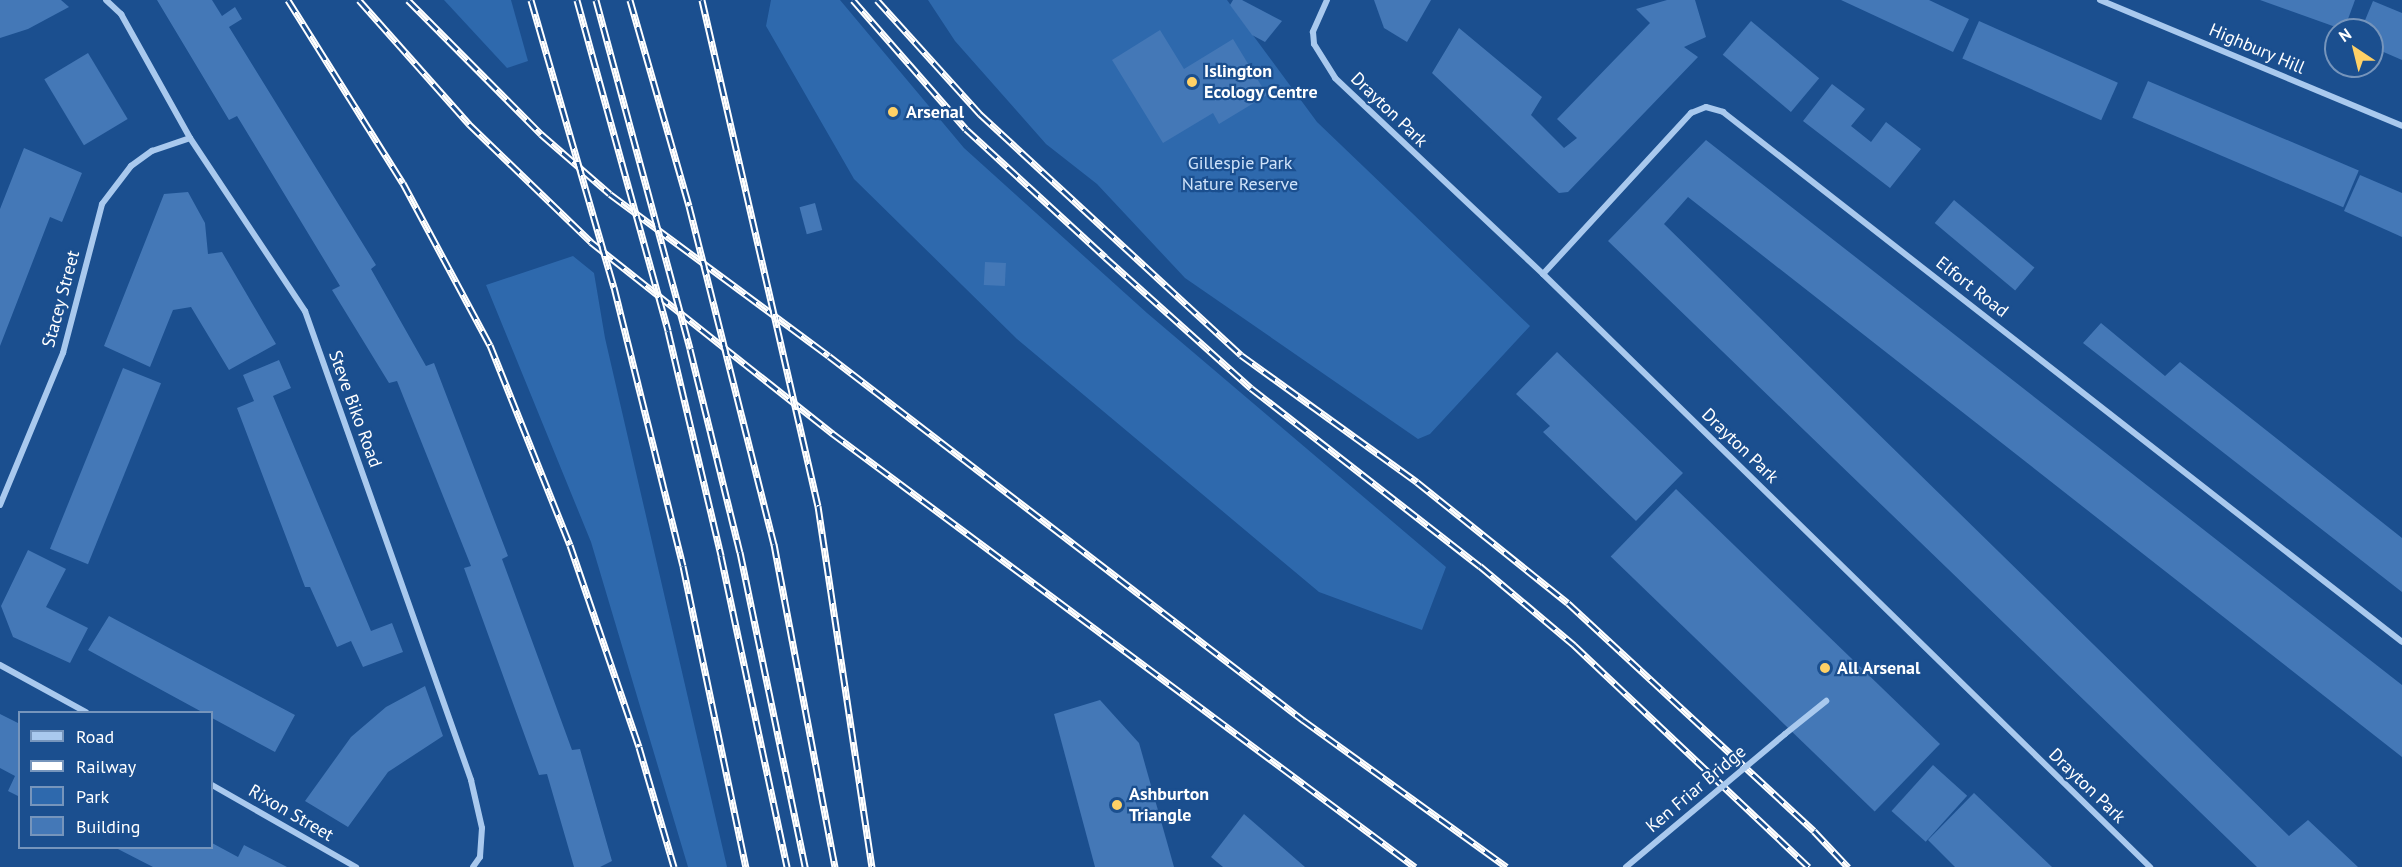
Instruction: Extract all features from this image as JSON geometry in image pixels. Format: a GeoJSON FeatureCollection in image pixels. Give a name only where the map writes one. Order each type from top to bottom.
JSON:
{"type":"FeatureCollection","features":[{"type":"Feature","properties":{"kind":"street","name":"Steve Biko Road"},"geometry":{"type":"LineString","coordinates":[[106,0],[121,14],[190,138],[305,311],[471,780],[482,828],[480,856],[473,867]]}},
{"type":"Feature","properties":{"kind":"street","name":"Drayton Park"},"geometry":{"type":"LineString","coordinates":[[1327,0],[1313,32],[1314,44],[1327,68],[1360,103],[1543,274],[2150,867]]}},
{"type":"Feature","properties":{"kind":"street","name":"Highbury Hill"},"geometry":{"type":"LineString","coordinates":[[2100,0],[2402,126]]}},
{"type":"Feature","properties":{"kind":"street","name":"Elfort Road"},"geometry":{"type":"LineString","coordinates":[[1543,274],[1691,113],[1706,106],[1723,112],[2402,642]]}},
{"type":"Feature","properties":{"kind":"street","name":"Stacey Street"},"geometry":{"type":"LineString","coordinates":[[0,505],[63,353],[102,204],[131,166],[152,151],[190,138]]}},
{"type":"Feature","properties":{"kind":"street"},"geometry":{"type":"LineString","coordinates":[[0,665],[85,711]]}},
{"type":"Feature","properties":{"kind":"street","name":"Ken Friar Bridge"},"geometry":{"type":"LineString","coordinates":[[1626,867],[1826,701]]}},
{"type":"Feature","properties":{"kind":"street","name":"Rixon Street"},"geometry":{"type":"LineString","coordinates":[[213,785],[356,867]]}},
{"type":"Feature","properties":{"kind":"green space"},"geometry":{"type":"Polygon","coordinates":[[[444,0],[511,0],[528,61],[507,68],[444,0]]]}},
{"type":"Feature","properties":{"kind":"green space"},"geometry":{"type":"Polygon","coordinates":[[[771,0],[840,0],[964,148],[1147,313],[1446,567],[1422,630],[1319,592],[1017,339],[854,179],[766,26],[771,0]]]}},
{"type":"Feature","properties":{"kind":"green space","name":"Gillespie Park Nature Reserve"},"geometry":{"type":"Polygon","coordinates":[[[928,0],[1227,0],[1317,122],[1530,326],[1430,434],[1418,439],[1185,278],[1097,184],[1046,144],[955,41],[928,0]]]}},
{"type":"Feature","properties":{"kind":"green space"},"geometry":{"type":"Polygon","coordinates":[[[573,256],[594,273],[605,338],[727,867],[688,867],[591,542],[486,285],[573,256]]]}},
{"type":"Feature","properties":{"kind":"building"},"geometry":{"type":"Polygon","coordinates":[[[0,0],[61,0],[69,7],[28,29],[0,38],[0,0]]]}},
{"type":"Feature","properties":{"kind":"building"},"geometry":{"type":"Polygon","coordinates":[[[157,0],[212,0],[222,16],[235,7],[242,19],[229,27],[376,265],[371,269],[426,366],[434,363],[508,556],[502,559],[572,750],[580,749],[612,861],[600,867],[574,867],[547,774],[539,775],[464,568],[471,566],[397,381],[389,383],[332,290],[340,286],[237,116],[229,120],[157,0]]]}},
{"type":"Feature","properties":{"kind":"building"},"geometry":{"type":"Polygon","coordinates":[[[1233,0],[1242,0],[1282,21],[1265,42],[1252,35],[1230,5],[1233,0]]]}},
{"type":"Feature","properties":{"kind":"building"},"geometry":{"type":"Polygon","coordinates":[[[1374,0],[1431,0],[1407,42],[1384,28],[1374,0]]]}},
{"type":"Feature","properties":{"kind":"building"},"geometry":{"type":"Polygon","coordinates":[[[1667,0],[1695,0],[1706,37],[1684,47],[1698,57],[1568,192],[1559,193],[1432,73],[1459,28],[1542,97],[1531,115],[1564,148],[1577,138],[1557,119],[1650,23],[1636,9],[1667,0]]]}},
{"type":"Feature","properties":{"kind":"building"},"geometry":{"type":"Polygon","coordinates":[[[1841,0],[1929,0],[1969,19],[1953,52],[1841,0]]]}},
{"type":"Feature","properties":{"kind":"building"},"geometry":{"type":"Polygon","coordinates":[[[2260,0],[2355,0],[2348,18],[2324,18],[2324,23],[2260,0]]]}},
{"type":"Feature","properties":{"kind":"building"},"geometry":{"type":"Polygon","coordinates":[[[2373,1],[2402,13],[2402,60],[2384,52],[2384,18],[2366,18],[2373,1]]]}},
{"type":"Feature","properties":{"kind":"building"},"geometry":{"type":"Polygon","coordinates":[[[1751,21],[1819,78],[1791,112],[1723,55],[1751,21]]]}},
{"type":"Feature","properties":{"kind":"building"},"geometry":{"type":"Polygon","coordinates":[[[1979,21],[2118,83],[2101,120],[1962,58],[1979,21]]]}},
{"type":"Feature","properties":{"kind":"building","name":"Islington Ecology Centre"},"geometry":{"type":"Polygon","coordinates":[[[1160,30],[1184,69],[1233,39],[1267,95],[1219,124],[1213,113],[1163,143],[1112,60],[1160,30]]]}},
{"type":"Feature","properties":{"kind":"building"},"geometry":{"type":"Polygon","coordinates":[[[88,53],[128,119],[84,145],[44,79],[88,53]]]}},
{"type":"Feature","properties":{"kind":"building"},"geometry":{"type":"Polygon","coordinates":[[[2148,81],[2359,170],[2343,207],[2132,118],[2148,81]]]}},
{"type":"Feature","properties":{"kind":"building"},"geometry":{"type":"Polygon","coordinates":[[[1832,84],[1865,109],[1851,126],[1871,142],[1886,122],[1921,149],[1890,188],[1803,121],[1832,84]]]}},
{"type":"Feature","properties":{"kind":"building"},"geometry":{"type":"Polygon","coordinates":[[[1706,140],[2402,685],[2402,757],[1688,197],[1664,224],[2289,836],[2308,820],[2358,867],[2257,867],[1608,241],[1706,140]]]}},
{"type":"Feature","properties":{"kind":"building"},"geometry":{"type":"Polygon","coordinates":[[[24,148],[82,173],[62,222],[50,217],[0,346],[0,209],[24,148]]]}},
{"type":"Feature","properties":{"kind":"building"},"geometry":{"type":"Polygon","coordinates":[[[2360,175],[2402,193],[2402,237],[2344,211],[2360,175]]]}},
{"type":"Feature","properties":{"kind":"building"},"geometry":{"type":"Polygon","coordinates":[[[188,192],[205,223],[208,254],[222,252],[276,344],[229,370],[191,307],[173,310],[150,367],[104,346],[164,194],[188,192]]]}},
{"type":"Feature","properties":{"kind":"building"},"geometry":{"type":"Polygon","coordinates":[[[1954,200],[2034,267],[2015,290],[1935,223],[1954,200]]]}},
{"type":"Feature","properties":{"kind":"building"},"geometry":{"type":"Polygon","coordinates":[[[815,203],[822,230],[807,234],[800,207],[815,203]]]}},
{"type":"Feature","properties":{"kind":"building"},"geometry":{"type":"Polygon","coordinates":[[[985,262],[1006,263],[1005,286],[984,285],[985,262]]]}},
{"type":"Feature","properties":{"kind":"building"},"geometry":{"type":"Polygon","coordinates":[[[2101,323],[2165,376],[2180,362],[2402,538],[2402,592],[2083,343],[2101,323]]]}},
{"type":"Feature","properties":{"kind":"building"},"geometry":{"type":"Polygon","coordinates":[[[1557,352],[1683,473],[1636,521],[1543,432],[1550,426],[1516,394],[1557,352]]]}},
{"type":"Feature","properties":{"kind":"building"},"geometry":{"type":"Polygon","coordinates":[[[279,360],[291,388],[273,396],[371,631],[392,623],[403,652],[363,667],[351,641],[337,647],[310,587],[305,587],[237,408],[254,401],[243,375],[279,360]]]}},
{"type":"Feature","properties":{"kind":"building"},"geometry":{"type":"Polygon","coordinates":[[[123,368],[161,383],[88,564],[50,549],[123,368]]]}},
{"type":"Feature","properties":{"kind":"building"},"geometry":{"type":"Polygon","coordinates":[[[1676,489],[1940,744],[1875,812],[1611,557],[1676,489]]]}},
{"type":"Feature","properties":{"kind":"building"},"geometry":{"type":"Polygon","coordinates":[[[28,550],[66,569],[46,607],[88,628],[70,663],[13,637],[1,606],[28,550]]]}},
{"type":"Feature","properties":{"kind":"building"},"geometry":{"type":"Polygon","coordinates":[[[109,616],[295,715],[275,752],[213,719],[213,711],[200,711],[88,650],[109,616]]]}},
{"type":"Feature","properties":{"kind":"building"},"geometry":{"type":"Polygon","coordinates":[[[425,686],[443,736],[388,772],[348,827],[305,801],[351,737],[386,707],[425,686]]]}},
{"type":"Feature","properties":{"kind":"building","name":"Ashburton Triangle"},"geometry":{"type":"Polygon","coordinates":[[[1100,700],[1139,743],[1174,867],[1095,867],[1054,714],[1100,700]]]}},
{"type":"Feature","properties":{"kind":"building"},"geometry":{"type":"Polygon","coordinates":[[[0,714],[18,723],[18,796],[8,791],[15,776],[0,768],[0,714]]]}},
{"type":"Feature","properties":{"kind":"building"},"geometry":{"type":"Polygon","coordinates":[[[1933,765],[1967,796],[1926,842],[1892,811],[1933,765]]]}},
{"type":"Feature","properties":{"kind":"building"},"geometry":{"type":"Polygon","coordinates":[[[1974,793],[2052,867],[1955,867],[1928,840],[1974,793]]]}},
{"type":"Feature","properties":{"kind":"building","name":"Ashburton Triangle"},"geometry":{"type":"Polygon","coordinates":[[[1244,814],[1305,867],[1223,867],[1211,857],[1244,814]]]}},
{"type":"Feature","properties":{"kind":"building"},"geometry":{"type":"Polygon","coordinates":[[[213,844],[238,857],[244,845],[287,867],[153,867],[118,849],[213,849],[213,844]]]}},
{"type":"Feature","properties":{"kind":"railway"},"geometry":{"type":"LineString","coordinates":[[288,0],[403,183],[490,345],[570,545],[639,747],[674,867]]}},
{"type":"Feature","properties":{"kind":"railway"},"geometry":{"type":"LineString","coordinates":[[359,0],[469,124],[591,242],[832,433],[1415,867]]}},
{"type":"Feature","properties":{"kind":"railway"},"geometry":{"type":"LineString","coordinates":[[408,0],[541,134],[610,194],[829,356],[1303,720],[1507,867]]}},
{"type":"Feature","properties":{"kind":"railway"},"geometry":{"type":"LineString","coordinates":[[531,0],[614,287],[683,566],[746,867]]}},
{"type":"Feature","properties":{"kind":"railway"},"geometry":{"type":"LineString","coordinates":[[577,0],[668,331],[721,556],[787,867]]}},
{"type":"Feature","properties":{"kind":"railway"},"geometry":{"type":"LineString","coordinates":[[596,0],[690,349],[740,552],[805,867]]}},
{"type":"Feature","properties":{"kind":"railway"},"geometry":{"type":"LineString","coordinates":[[630,0],[689,206],[774,544],[835,867]]}},
{"type":"Feature","properties":{"kind":"railway"},"geometry":{"type":"LineString","coordinates":[[702,0],[818,506],[872,867]]}},
{"type":"Feature","properties":{"kind":"railway"},"geometry":{"type":"LineString","coordinates":[[853,0],[966,129],[1105,257],[1251,388],[1480,566],[1574,645],[1809,867]]}},
{"type":"Feature","properties":{"kind":"railway"},"geometry":{"type":"LineString","coordinates":[[877,0],[980,114],[1241,355],[1417,482],[1568,603],[1814,831],[1848,867]]}},
{"type":"Feature","properties":{"kind":"place","name":"Islington Ecology Centre"},"geometry":{"type":"Point","coordinates":[1192,82]}},
{"type":"Feature","properties":{"kind":"place","name":"Arsenal"},"geometry":{"type":"Point","coordinates":[893,112]}},
{"type":"Feature","properties":{"kind":"place","name":"All Arsenal"},"geometry":{"type":"Point","coordinates":[1825,668]}},
{"type":"Feature","properties":{"kind":"place","name":"Ashburton Triangle"},"geometry":{"type":"Point","coordinates":[1117,805]}}]}
